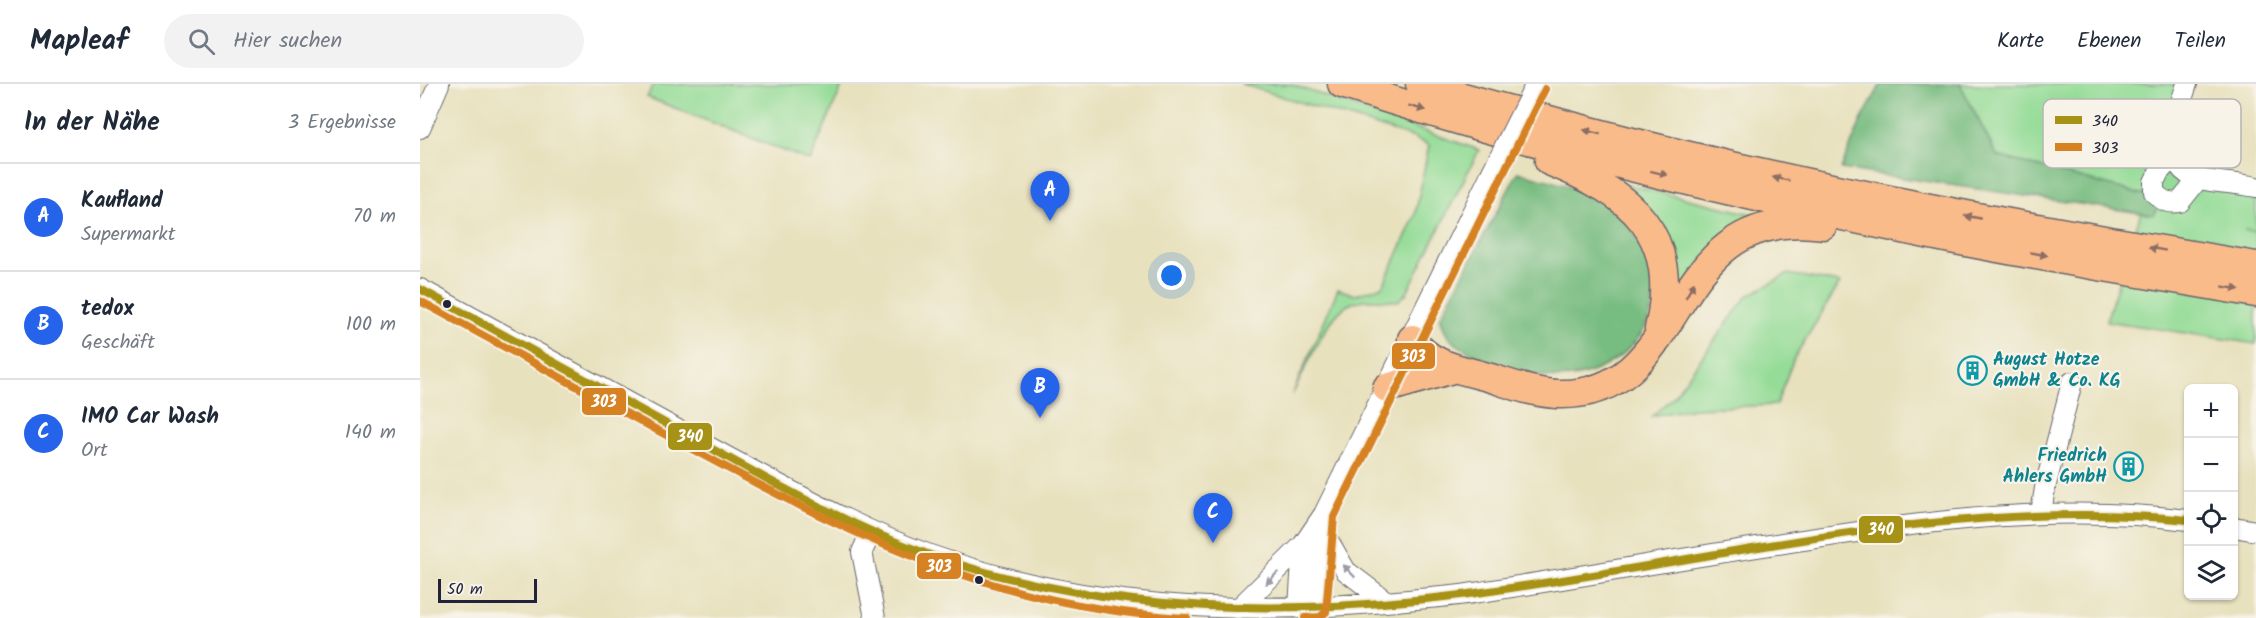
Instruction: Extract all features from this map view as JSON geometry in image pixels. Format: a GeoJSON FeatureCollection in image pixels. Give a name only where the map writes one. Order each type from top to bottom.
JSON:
{"type":"FeatureCollection","features":[{"type":"Feature","properties":{"kind":"highway"},"geometry":{"type":"LineString","coordinates":[[1342,84],[1501,133],[1730,191],[1919,233],[2256,293]]}},
{"type":"Feature","properties":{"kind":"highway"},"geometry":{"type":"LineString","coordinates":[[1420,84],[1716,165],[1868,198],[2256,266]]}},
{"type":"Feature","properties":{"kind":"highway"},"geometry":{"type":"LineString","coordinates":[[1461,84],[1518,102],[1534,116]]}},
{"type":"Feature","properties":{"kind":"highway"},"geometry":{"type":"LineString","coordinates":[[1501,133],[1526,151],[1582,174],[1614,192],[1649,231],[1664,263],[1666,282],[1657,338]]}},
{"type":"Feature","properties":{"kind":"highway"},"geometry":{"type":"LineString","coordinates":[[1412,339],[1420,352],[1452,369],[1544,393],[1576,393],[1594,389],[1617,379],[1640,362],[1709,261],[1739,237],[1755,229],[1800,222],[1876,236],[1919,233]]}},
{"type":"Feature","properties":{"kind":"highway"},"geometry":{"type":"LineString","coordinates":[[1412,339],[1427,339],[1460,356],[1492,378]]}},
{"type":"Feature","properties":{"kind":"highway"},"geometry":{"type":"LineString","coordinates":[[1387,388],[1452,369]]}},
{"type":"Feature","properties":{"kind":"street"},"geometry":{"type":"LineString","coordinates":[[420,128],[439,84]]}},
{"type":"Feature","properties":{"kind":"street"},"geometry":{"type":"LineString","coordinates":[[1238,609],[1323,522],[1536,84]]}},
{"type":"Feature","properties":{"kind":"street"},"geometry":{"type":"LineString","coordinates":[[2182,99],[2187,84]]}},
{"type":"Feature","properties":{"kind":"street"},"geometry":{"type":"LineString","coordinates":[[2163,168],[2154,182],[2154,192],[2160,199],[2170,203],[2180,201],[2199,178]]}},
{"type":"Feature","properties":{"kind":"street"},"geometry":{"type":"LineString","coordinates":[[2183,168],[2199,178],[2256,186]]}},
{"type":"Feature","properties":{"kind":"street"},"geometry":{"type":"LineString","coordinates":[[420,289],[591,384],[871,532],[936,557],[1059,591],[1120,602],[1238,609],[1387,602],[1475,593],[1858,531],[1963,518],[2041,513],[2184,520]]}},
{"type":"Feature","properties":{"kind":"street"},"geometry":{"type":"LineString","coordinates":[[2041,513],[2045,488],[2072,382]]}},
{"type":"Feature","properties":{"kind":"street"},"geometry":{"type":"LineString","coordinates":[[1323,522],[1346,571],[1387,602]]}},
{"type":"Feature","properties":{"kind":"street"},"geometry":{"type":"LineString","coordinates":[[1308,607],[1323,522]]}},
{"type":"Feature","properties":{"kind":"street"},"geometry":{"type":"LineString","coordinates":[[2238,528],[2256,531]]}},
{"type":"Feature","properties":{"kind":"street"},"geometry":{"type":"LineString","coordinates":[[871,532],[862,552],[875,618]]}},
{"type":"Feature","properties":{"kind":"street"},"geometry":{"type":"LineString","coordinates":[[1303,545],[1308,607]]}},
{"type":"Feature","properties":{"kind":"green space"},"geometry":{"type":"Polygon","coordinates":[[[654,84],[843,84],[810,161],[647,97],[654,84]]]}},
{"type":"Feature","properties":{"kind":"green space"},"geometry":{"type":"Polygon","coordinates":[[[1241,84],[1290,84],[1479,150],[1406,294],[1398,301],[1354,302],[1340,312],[1331,321],[1316,346],[1292,395],[1338,289],[1355,295],[1383,286],[1415,216],[1429,145],[1412,137],[1241,84]]]}},
{"type":"Feature","properties":{"kind":"green space"},"geometry":{"type":"Polygon","coordinates":[[[1881,84],[1960,84],[1997,156],[2160,199],[2154,215],[1841,169],[1861,121],[1881,84]]]}},
{"type":"Feature","properties":{"kind":"green space"},"geometry":{"type":"Polygon","coordinates":[[[1960,84],[2187,84],[2182,99],[2043,99],[2043,168],[2184,168],[2185,171],[2256,191],[2256,231],[2244,230],[2256,232],[2256,344],[2106,321],[2141,213],[2154,214],[2160,199],[1997,156],[1960,84]]]}},
{"type":"Feature","properties":{"kind":"green space"},"geometry":{"type":"Polygon","coordinates":[[[1518,172],[1573,188],[1603,203],[1625,222],[1641,244],[1651,268],[1654,292],[1650,315],[1639,337],[1620,356],[1583,375],[1546,377],[1508,368],[1465,350],[1454,342],[1446,334],[1440,318],[1518,172]]]}},
{"type":"Feature","properties":{"kind":"green space"},"geometry":{"type":"Polygon","coordinates":[[[1620,183],[1764,217],[1677,299],[1620,183]]]}},
{"type":"Feature","properties":{"kind":"green space"},"geometry":{"type":"Polygon","coordinates":[[[1788,274],[1840,283],[1794,358],[1776,405],[1694,408],[1652,416],[1673,397],[1747,296],[1788,274]]]}},
{"type":"Feature","properties":{"kind":"transit line","name":"303"},"geometry":{"type":"LineString","coordinates":[[1305,618],[1320,617],[1326,612],[1334,517],[1545,89]]}},
{"type":"Feature","properties":{"kind":"transit line","name":"340"},"geometry":{"type":"LineString","coordinates":[[420,289],[787,490],[872,532],[930,555],[994,575],[1060,589],[1126,599],[1260,608],[1394,602],[1552,582],[1733,551],[1914,525],[2005,517],[2096,515],[2184,520]]}},
{"type":"Feature","properties":{"kind":"transit line","name":"303"},"geometry":{"type":"LineString","coordinates":[[420,301],[742,476],[862,535],[984,582],[1048,599],[1115,611],[1187,618]]}},
{"type":"Feature","properties":{"kind":"place","name":"Kaufland"},"geometry":{"type":"Point","coordinates":[1050,221]}},
{"type":"Feature","properties":{"kind":"place","name":"August Hotze GmbH & Co. KG"},"geometry":{"type":"Point","coordinates":[1972,370]}},
{"type":"Feature","properties":{"kind":"place","name":"tedox"},"geometry":{"type":"Point","coordinates":[1040,418]}},
{"type":"Feature","properties":{"kind":"place","name":"Friedrich Ahlers GmbH"},"geometry":{"type":"Point","coordinates":[2128,466]}},
{"type":"Feature","properties":{"kind":"place","name":"IMO Car Wash"},"geometry":{"type":"Point","coordinates":[1213,543]}}]}
